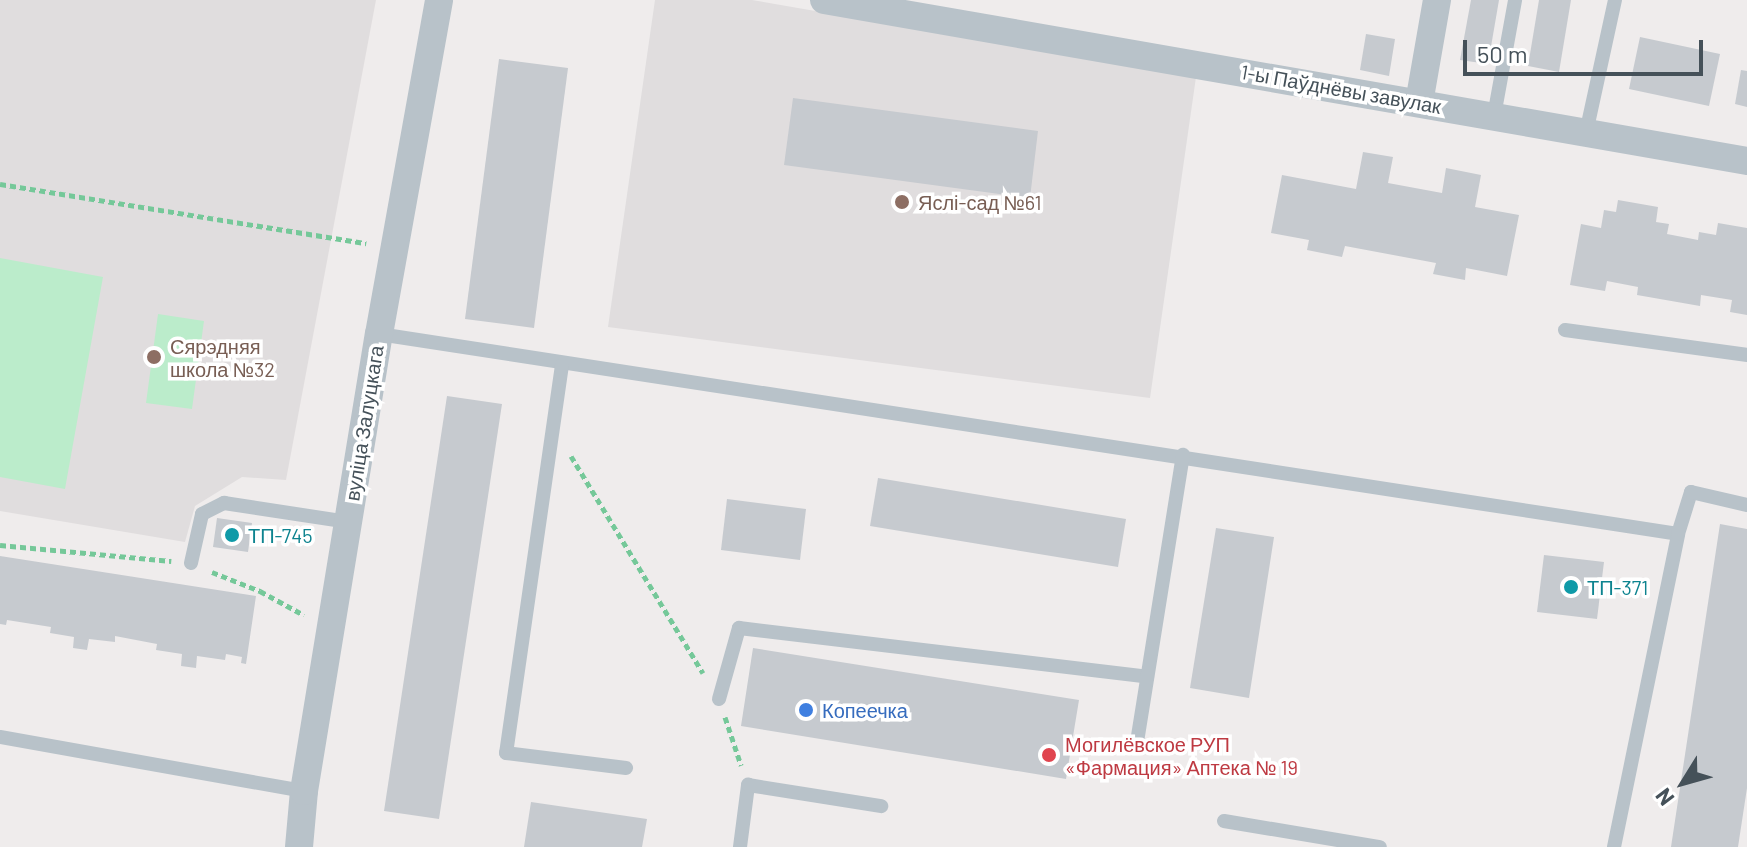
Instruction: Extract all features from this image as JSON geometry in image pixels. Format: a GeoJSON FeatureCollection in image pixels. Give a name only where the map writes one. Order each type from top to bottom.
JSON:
{"type":"FeatureCollection","features":[{"type":"Feature","properties":{"kind":"street","name":"вуліца Залуцкага"},"geometry":{"type":"LineString","coordinates":[[299,847],[304,791],[379,334],[439,0]]}},
{"type":"Feature","properties":{"kind":"street","name":"1-ы Паўднёвы завулак"},"geometry":{"type":"LineString","coordinates":[[824,0],[936,9],[1419,103],[1747,161]]}},
{"type":"Feature","properties":{"kind":"street"},"geometry":{"type":"LineString","coordinates":[[1419,103],[1437,0]]}},
{"type":"Feature","properties":{"kind":"lane"},"geometry":{"type":"LineString","coordinates":[[1494,116],[1515,0]]}},
{"type":"Feature","properties":{"kind":"lane"},"geometry":{"type":"LineString","coordinates":[[1586,133],[1615,0]]}},
{"type":"Feature","properties":{"kind":"lane"},"geometry":{"type":"LineString","coordinates":[[1565,330],[1747,355]]}},
{"type":"Feature","properties":{"kind":"lane"},"geometry":{"type":"LineString","coordinates":[[379,334],[562,365],[1183,455],[1678,534]]}},
{"type":"Feature","properties":{"kind":"lane"},"geometry":{"type":"LineString","coordinates":[[562,365],[506,753],[626,768]]}},
{"type":"Feature","properties":{"kind":"lane"},"geometry":{"type":"LineString","coordinates":[[1137,742],[1183,455]]}},
{"type":"Feature","properties":{"kind":"lane"},"geometry":{"type":"LineString","coordinates":[[1614,847],[1678,534],[1691,492],[1747,505]]}},
{"type":"Feature","properties":{"kind":"lane"},"geometry":{"type":"LineString","coordinates":[[191,563],[202,514],[224,503],[348,522]]}},
{"type":"Feature","properties":{"kind":"lane"},"geometry":{"type":"LineString","coordinates":[[719,699],[739,628],[1147,677]]}},
{"type":"Feature","properties":{"kind":"lane"},"geometry":{"type":"LineString","coordinates":[[0,737],[304,791]]}},
{"type":"Feature","properties":{"kind":"lane"},"geometry":{"type":"LineString","coordinates":[[740,847],[748,785],[881,806]]}},
{"type":"Feature","properties":{"kind":"lane"},"geometry":{"type":"LineString","coordinates":[[1224,821],[1380,847]]}},
{"type":"Feature","properties":{"kind":"path"},"geometry":{"type":"LineString","coordinates":[[0,184],[371,244]]}},
{"type":"Feature","properties":{"kind":"path"},"geometry":{"type":"LineString","coordinates":[[552,424],[719,699],[748,785]]}},
{"type":"Feature","properties":{"kind":"path"},"geometry":{"type":"LineString","coordinates":[[308,617],[310,603]]}},
{"type":"Feature","properties":{"kind":"shaded area","name":"Сярэдняя школа №32"},"geometry":{"type":"Polygon","coordinates":[[[0,0],[376,0],[286,480],[242,477],[195,506],[185,542],[0,511],[0,0]]]}},
{"type":"Feature","properties":{"kind":"shaded area","name":"Яслі-сад №61"},"geometry":{"type":"Polygon","coordinates":[[[655,0],[752,0],[1196,77],[1150,398],[608,327],[655,0]]]}},
{"type":"Feature","properties":{"kind":"green space"},"geometry":{"type":"Polygon","coordinates":[[[0,258],[103,277],[65,489],[0,477],[0,258]]]}},
{"type":"Feature","properties":{"kind":"green space"},"geometry":{"type":"Polygon","coordinates":[[[158,314],[204,321],[192,409],[146,403],[158,314]]]}},
{"type":"Feature","properties":{"kind":"building"},"geometry":{"type":"Polygon","coordinates":[[[1471,0],[1499,0],[1488,64],[1460,60],[1471,0]]]}},
{"type":"Feature","properties":{"kind":"building"},"geometry":{"type":"Polygon","coordinates":[[[1539,0],[1571,0],[1559,72],[1528,66],[1539,0]]]}},
{"type":"Feature","properties":{"kind":"building"},"geometry":{"type":"Polygon","coordinates":[[[1366,34],[1395,39],[1389,76],[1360,70],[1366,34]]]}},
{"type":"Feature","properties":{"kind":"building"},"geometry":{"type":"Polygon","coordinates":[[[1640,37],[1720,54],[1709,106],[1629,89],[1640,37]]]}},
{"type":"Feature","properties":{"kind":"building"},"geometry":{"type":"Polygon","coordinates":[[[499,59],[568,68],[534,328],[465,319],[499,59]]]}},
{"type":"Feature","properties":{"kind":"building"},"geometry":{"type":"Polygon","coordinates":[[[1741,70],[1747,71],[1747,107],[1735,104],[1741,70]]]}},
{"type":"Feature","properties":{"kind":"building"},"geometry":{"type":"Polygon","coordinates":[[[793,98],[1038,131],[1030,198],[784,165],[793,98]]]}},
{"type":"Feature","properties":{"kind":"building"},"geometry":{"type":"Polygon","coordinates":[[[1363,152],[1393,157],[1388,183],[1442,193],[1446,168],[1481,175],[1475,207],[1519,215],[1507,276],[1466,268],[1465,280],[1433,274],[1436,263],[1345,246],[1342,257],[1307,250],[1309,240],[1271,233],[1282,175],[1356,189],[1363,152]]]}},
{"type":"Feature","properties":{"kind":"building"},"geometry":{"type":"Polygon","coordinates":[[[1618,200],[1658,207],[1656,222],[1669,224],[1667,234],[1698,240],[1699,232],[1716,235],[1718,223],[1747,228],[1747,315],[1730,312],[1732,300],[1701,295],[1700,306],[1637,295],[1638,287],[1607,281],[1605,291],[1570,285],[1581,224],[1601,228],[1604,210],[1616,212],[1618,200]]]}},
{"type":"Feature","properties":{"kind":"building"},"geometry":{"type":"Polygon","coordinates":[[[447,396],[502,404],[439,819],[384,811],[447,396]]]}},
{"type":"Feature","properties":{"kind":"building"},"geometry":{"type":"Polygon","coordinates":[[[878,478],[1126,519],[1118,567],[870,526],[878,478]]]}},
{"type":"Feature","properties":{"kind":"building"},"geometry":{"type":"Polygon","coordinates":[[[727,499],[806,509],[800,560],[721,550],[727,499]]]}},
{"type":"Feature","properties":{"kind":"building","name":"ТП-745"},"geometry":{"type":"Polygon","coordinates":[[[217,518],[252,523],[248,552],[213,547],[217,518]]]}},
{"type":"Feature","properties":{"kind":"building"},"geometry":{"type":"Polygon","coordinates":[[[1720,524],[1747,529],[1747,788],[1738,847],[1671,847],[1720,524]]]}},
{"type":"Feature","properties":{"kind":"building"},"geometry":{"type":"Polygon","coordinates":[[[1216,528],[1274,537],[1249,698],[1190,688],[1216,528]]]}},
{"type":"Feature","properties":{"kind":"building","name":"ТП-371"},"geometry":{"type":"Polygon","coordinates":[[[1544,555],[1604,562],[1597,619],[1537,612],[1544,555]]]}},
{"type":"Feature","properties":{"kind":"building"},"geometry":{"type":"Polygon","coordinates":[[[0,556],[256,596],[246,664],[241,663],[242,657],[226,654],[225,660],[197,656],[196,668],[181,666],[182,654],[156,650],[157,644],[115,636],[115,642],[89,639],[87,650],[73,648],[74,637],[50,633],[51,627],[7,620],[6,625],[0,624],[0,556]]]}},
{"type":"Feature","properties":{"kind":"building"},"geometry":{"type":"Polygon","coordinates":[[[753,648],[1079,700],[1066,779],[741,726],[753,648]]]}},
{"type":"Feature","properties":{"kind":"building"},"geometry":{"type":"Polygon","coordinates":[[[531,802],[647,819],[642,847],[524,847],[531,802]]]}},
{"type":"Feature","properties":{"kind":"place","name":"Яслі-сад №61"},"geometry":{"type":"Point","coordinates":[902,202]}},
{"type":"Feature","properties":{"kind":"place","name":"Сярэдняя школа №32"},"geometry":{"type":"Point","coordinates":[154,357]}},
{"type":"Feature","properties":{"kind":"place","name":"ТП-745"},"geometry":{"type":"Point","coordinates":[232,535]}},
{"type":"Feature","properties":{"kind":"place","name":"ТП-371"},"geometry":{"type":"Point","coordinates":[1571,587]}},
{"type":"Feature","properties":{"kind":"place","name":"Копеечка"},"geometry":{"type":"Point","coordinates":[806,710]}},
{"type":"Feature","properties":{"kind":"place","name":"Могилёвское РУП «Фармация» Аптека № 19"},"geometry":{"type":"Point","coordinates":[1049,755]}}]}
